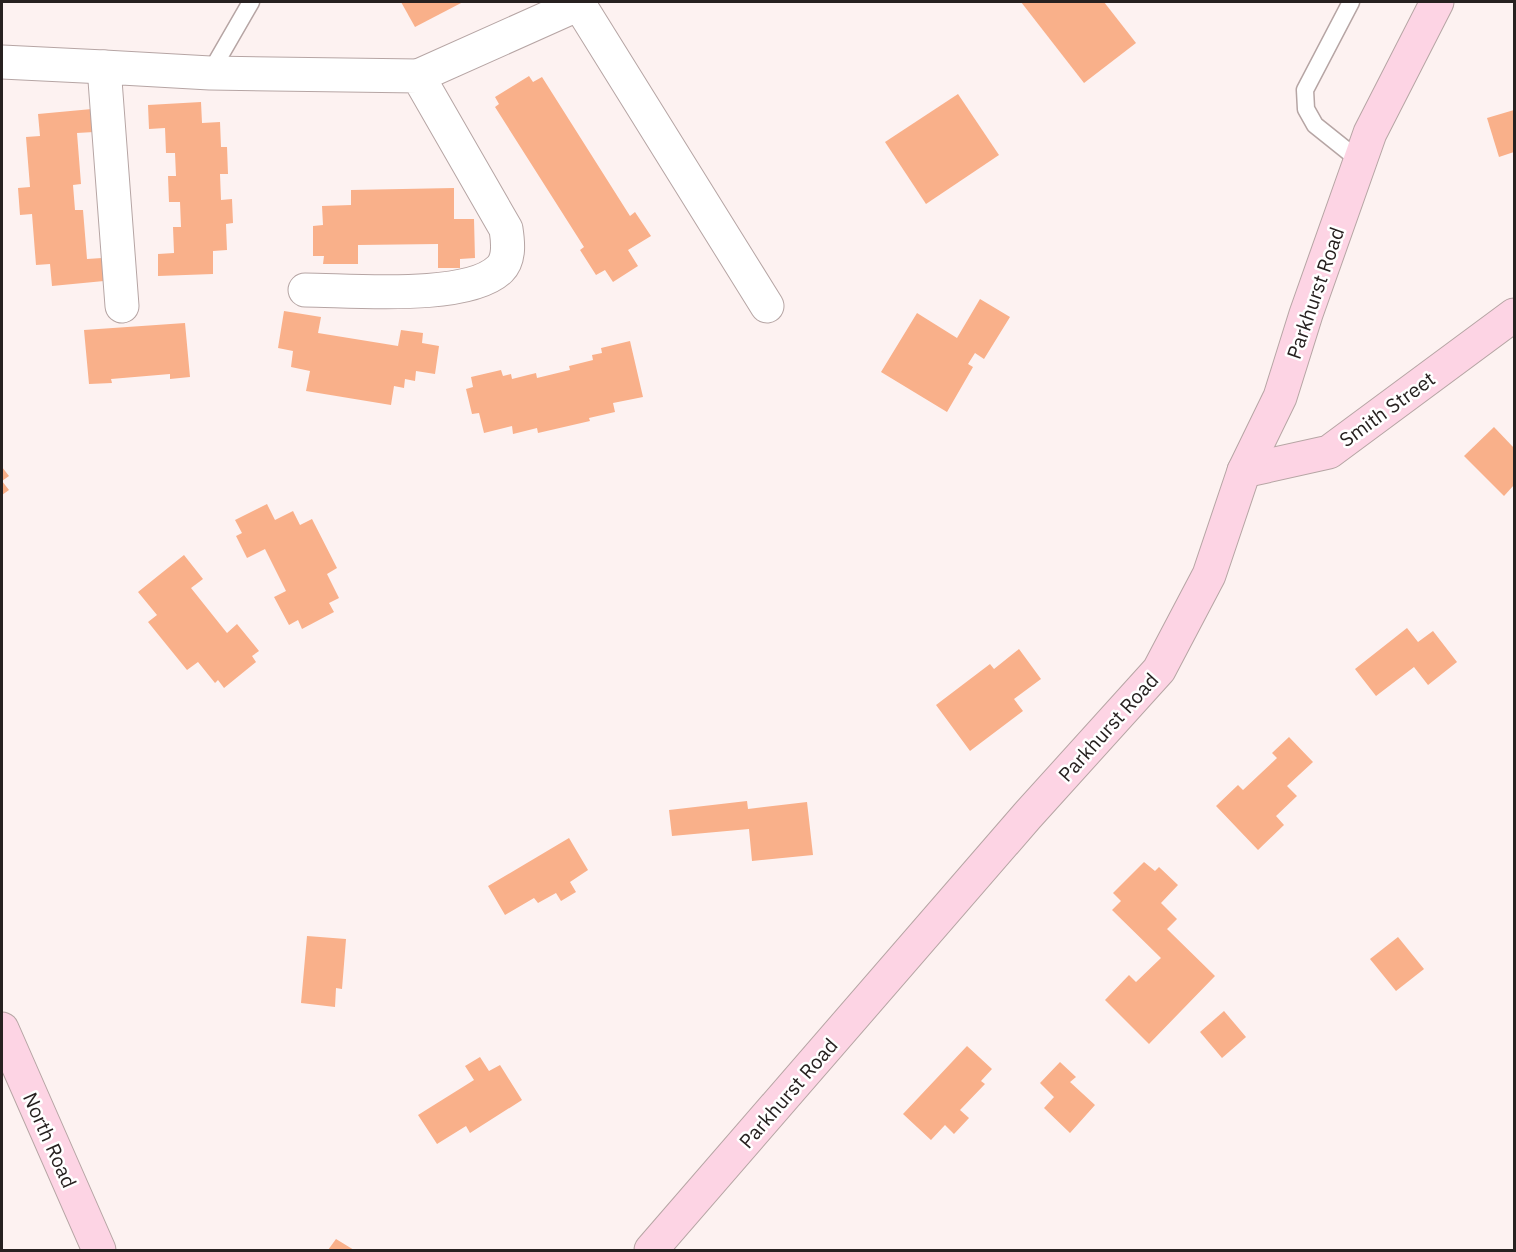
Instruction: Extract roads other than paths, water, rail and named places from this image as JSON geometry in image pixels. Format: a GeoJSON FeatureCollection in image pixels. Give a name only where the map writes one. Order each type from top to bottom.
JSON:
{"type":"FeatureCollection","features":[{"type":"Feature","properties":{"kind":"street","name":"Parkhurst Road"},"geometry":{"type":"LineString","coordinates":[[651,1251],[1027,816],[1159,670],[1209,575],[1244,471],[1280,397],[1370,133],[1437,2]]}},
{"type":"Feature","properties":{"kind":"street"},"geometry":{"type":"LineString","coordinates":[[2,62],[210,73],[418,76],[582,3],[767,306]]}},
{"type":"Feature","properties":{"kind":"street"},"geometry":{"type":"LineString","coordinates":[[104,67],[122,306]]}},
{"type":"Feature","properties":{"kind":"street"},"geometry":{"type":"LineString","coordinates":[[305,290],[449,290],[480,282],[501,268],[509,248],[506,229],[418,76]]}},
{"type":"Feature","properties":{"kind":"street","name":"Smith Street"},"geometry":{"type":"LineString","coordinates":[[1244,471],[1329,452],[1515,315]]}},
{"type":"Feature","properties":{"kind":"street","name":"North Road"},"geometry":{"type":"LineString","coordinates":[[2,1029],[99,1251]]}},
{"type":"Feature","properties":{"kind":"lane"},"geometry":{"type":"LineString","coordinates":[[210,73],[251,2]]}},
{"type":"Feature","properties":{"kind":"lane"},"geometry":{"type":"LineString","coordinates":[[1351,2],[1305,90],[1306,109],[1315,125],[1360,161]]}}]}
